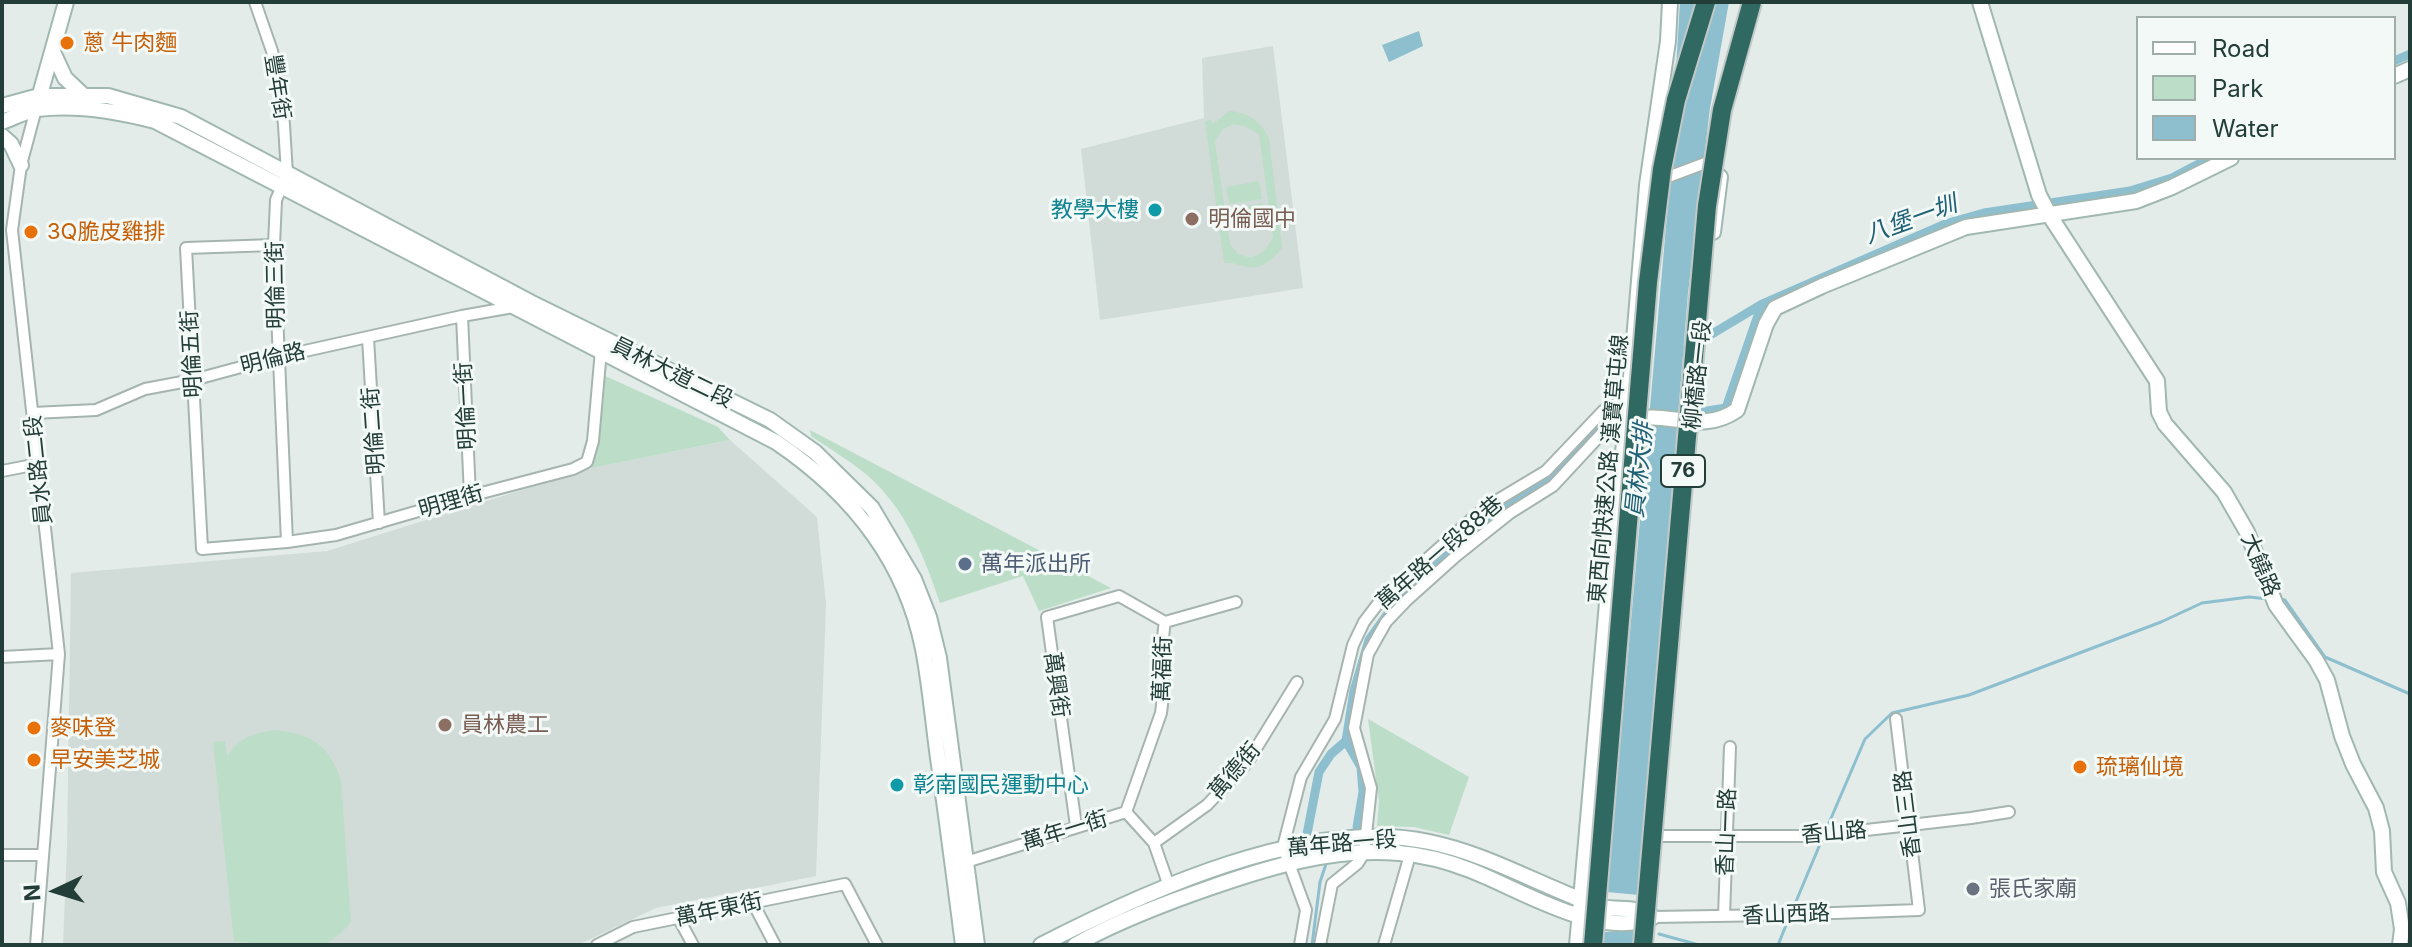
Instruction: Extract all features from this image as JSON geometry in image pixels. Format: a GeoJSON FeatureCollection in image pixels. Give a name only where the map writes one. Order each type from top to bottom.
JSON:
{"type":"FeatureCollection","features":[{"type":"Feature","properties":{"kind":"highway","name":"東西向快速公路 漢寶草屯線"},"geometry":{"type":"LineString","coordinates":[[1593,945],[1648,282],[1662,169],[1676,100],[1706,2]]}},
{"type":"Feature","properties":{"kind":"highway","name":"76"},"geometry":{"type":"LineString","coordinates":[[1643,945],[1707,206],[1722,110],[1752,2]]}},
{"type":"Feature","properties":{"kind":"street","name":"員水路二段"},"geometry":{"type":"LineString","coordinates":[[36,945],[59,654],[12,230],[21,165],[66,2]]}},
{"type":"Feature","properties":{"kind":"street","name":"豐年街"},"geometry":{"type":"LineString","coordinates":[[255,2],[268,36],[280,87],[284,180]]}},
{"type":"Feature","properties":{"kind":"street"},"geometry":{"type":"LineString","coordinates":[[1577,945],[1632,419],[1629,397],[1647,185],[1668,41],[1670,2]]}},
{"type":"Feature","properties":{"kind":"street"},"geometry":{"type":"LineString","coordinates":[[1744,2],[1744,55]]}},
{"type":"Feature","properties":{"kind":"street","name":"柳橋路一段"},"geometry":{"type":"LineString","coordinates":[[1651,945],[1645,916],[1658,836],[1687,421],[1729,113],[1761,2]]}},
{"type":"Feature","properties":{"kind":"street","name":"大饒路"},"geometry":{"type":"LineString","coordinates":[[1980,2],[2039,195],[2157,381],[2159,412],[2165,424],[2224,492],[2247,532],[2276,605],[2327,680],[2347,750],[2376,808],[2382,831],[2384,872],[2398,903],[2402,929],[2400,945]]}},
{"type":"Feature","properties":{"kind":"street"},"geometry":{"type":"LineString","coordinates":[[53,52],[65,78],[83,95]]}},
{"type":"Feature","properties":{"kind":"street","name":"員林大道二段"},"geometry":{"type":"LineString","coordinates":[[37,103],[83,95],[108,96],[181,117],[284,180],[515,307],[776,442],[807,463],[835,488],[885,552],[903,585],[922,648],[963,945]]}},
{"type":"Feature","properties":{"kind":"street"},"geometry":{"type":"LineString","coordinates":[[2,106],[37,103]]}},
{"type":"Feature","properties":{"kind":"street"},"geometry":{"type":"LineString","coordinates":[[2,122],[37,103]]}},
{"type":"Feature","properties":{"kind":"street","name":"員林大道二段"},"geometry":{"type":"LineString","coordinates":[[37,103],[115,110],[155,121],[284,180],[770,420],[815,452],[872,508],[914,579],[929,617],[939,658],[977,945]]}},
{"type":"Feature","properties":{"kind":"street"},"geometry":{"type":"LineString","coordinates":[[2,136],[11,144],[21,165]]}},
{"type":"Feature","properties":{"kind":"street"},"geometry":{"type":"LineString","coordinates":[[1647,185],[1723,157]]}},
{"type":"Feature","properties":{"kind":"street"},"geometry":{"type":"LineString","coordinates":[[1320,945],[1332,884],[1358,863],[1371,788],[1354,728],[1368,654],[1386,622],[1456,556],[1510,513],[1553,486],[1605,430],[1632,419],[1697,424],[1730,415],[1737,410],[1766,324],[1775,308],[1966,227],[2136,201],[2227,160]]}},
{"type":"Feature","properties":{"kind":"street","name":"明倫三街"},"geometry":{"type":"LineString","coordinates":[[284,180],[276,200],[274,245],[287,542]]}},
{"type":"Feature","properties":{"kind":"street"},"geometry":{"type":"LineString","coordinates":[[2,215],[12,230]]}},
{"type":"Feature","properties":{"kind":"street","name":"明倫五街"},"geometry":{"type":"LineString","coordinates":[[202,549],[186,248],[274,245]]}},
{"type":"Feature","properties":{"kind":"street","name":"明倫路"},"geometry":{"type":"LineString","coordinates":[[33,413],[96,410],[145,389],[462,316],[515,307]]}},
{"type":"Feature","properties":{"kind":"street","name":"明倫一街"},"geometry":{"type":"LineString","coordinates":[[462,316],[470,496]]}},
{"type":"Feature","properties":{"kind":"street","name":"明倫二街"},"geometry":{"type":"LineString","coordinates":[[368,338],[379,523]]}},
{"type":"Feature","properties":{"kind":"street","name":"明理街"},"geometry":{"type":"LineString","coordinates":[[202,549],[336,535],[573,469],[587,462],[593,441],[601,350]]}},
{"type":"Feature","properties":{"kind":"street","name":"萬年路一段88巷"},"geometry":{"type":"LineString","coordinates":[[1292,854],[1301,777],[1335,719],[1353,645],[1364,622],[1380,601],[1475,516],[1546,471],[1603,411],[1629,397]]}},
{"type":"Feature","properties":{"kind":"street"},"geometry":{"type":"LineString","coordinates":[[2,471],[38,464]]}},
{"type":"Feature","properties":{"kind":"street","name":"萬福街"},"geometry":{"type":"LineString","coordinates":[[1119,596],[1165,622],[1161,643],[1164,696],[1161,713],[1126,812]]}},
{"type":"Feature","properties":{"kind":"street","name":"萬興街"},"geometry":{"type":"LineString","coordinates":[[1076,826],[1047,617],[1119,596]]}},
{"type":"Feature","properties":{"kind":"street"},"geometry":{"type":"LineString","coordinates":[[1165,622],[1236,602]]}},
{"type":"Feature","properties":{"kind":"street"},"geometry":{"type":"LineString","coordinates":[[2,657],[59,654]]}},
{"type":"Feature","properties":{"kind":"street","name":"萬德街"},"geometry":{"type":"LineString","coordinates":[[1154,843],[1207,805],[1247,763],[1297,682]]}},
{"type":"Feature","properties":{"kind":"street","name":"香山三路"},"geometry":{"type":"LineString","coordinates":[[1896,719],[1919,910]]}},
{"type":"Feature","properties":{"kind":"street","name":"香山一路"},"geometry":{"type":"LineString","coordinates":[[1724,916],[1730,747]]}},
{"type":"Feature","properties":{"kind":"street","name":"萬年一街"},"geometry":{"type":"LineString","coordinates":[[966,862],[1126,812],[1154,843],[1169,886]]}},
{"type":"Feature","properties":{"kind":"street","name":"香山路"},"geometry":{"type":"LineString","coordinates":[[1658,836],[1814,836],[2009,812]]}},
{"type":"Feature","properties":{"kind":"street","name":"萬年路一段"},"geometry":{"type":"LineString","coordinates":[[1041,945],[1095,917],[1169,886],[1292,854],[1403,838],[1453,847],[1476,855],[1581,900],[1600,914]]}},
{"type":"Feature","properties":{"kind":"street","name":"萬年路一段"},"geometry":{"type":"LineString","coordinates":[[1360,846],[1451,863],[1579,917],[1600,914]]}},
{"type":"Feature","properties":{"kind":"street"},"geometry":{"type":"LineString","coordinates":[[1292,854],[1306,910],[1300,945]]}},
{"type":"Feature","properties":{"kind":"street","name":"萬年路一段"},"geometry":{"type":"LineString","coordinates":[[1075,945],[1147,910],[1252,873],[1292,854]]}},
{"type":"Feature","properties":{"kind":"street"},"geometry":{"type":"LineString","coordinates":[[2,855],[42,855]]}},
{"type":"Feature","properties":{"kind":"street"},"geometry":{"type":"LineString","coordinates":[[1384,945],[1410,855]]}},
{"type":"Feature","properties":{"kind":"street","name":"萬年東街"},"geometry":{"type":"LineString","coordinates":[[600,944],[633,927],[845,884],[877,945]]}},
{"type":"Feature","properties":{"kind":"street"},"geometry":{"type":"LineString","coordinates":[[753,903],[775,945]]}},
{"type":"Feature","properties":{"kind":"street","name":"香山西路"},"geometry":{"type":"LineString","coordinates":[[1645,916],[1919,910]]}},
{"type":"Feature","properties":{"kind":"street"},"geometry":{"type":"LineString","coordinates":[[1600,914],[1645,916]]}},
{"type":"Feature","properties":{"kind":"street"},"geometry":{"type":"LineString","coordinates":[[679,919],[693,945]]}},
{"type":"Feature","properties":{"kind":"shaded area","name":"明倫國中"},"geometry":{"type":"Polygon","coordinates":[[[1273,46],[1303,288],[1100,320],[1081,149],[1204,118],[1202,58],[1273,46]]]}},
{"type":"Feature","properties":{"kind":"shaded area","name":"員林農工"},"geometry":{"type":"Polygon","coordinates":[[[730,440],[817,517],[826,604],[816,876],[656,908],[578,945],[63,945],[71,573],[327,551],[592,468],[730,440]]]}},
{"type":"Feature","properties":{"kind":"green space"},"geometry":{"type":"Polygon","coordinates":[[[1229,111],[1242,113],[1258,122],[1269,138],[1282,248],[1270,261],[1260,266],[1224,263],[1205,121],[1211,120],[1213,124],[1229,111]],[[1233,124],[1222,130],[1215,142],[1230,244],[1238,254],[1251,258],[1264,251],[1273,238],[1259,134],[1233,124]]]}},
{"type":"Feature","properties":{"kind":"green space"},"geometry":{"type":"Polygon","coordinates":[[[1259,181],[1262,199],[1229,204],[1226,187],[1259,181]]]}},
{"type":"Feature","properties":{"kind":"green space"},"geometry":{"type":"Polygon","coordinates":[[[1263,203],[1265,221],[1232,226],[1229,209],[1263,203]]]}},
{"type":"Feature","properties":{"kind":"green space"},"geometry":{"type":"Polygon","coordinates":[[[603,375],[718,427],[730,440],[592,468],[603,375]]]}},
{"type":"Feature","properties":{"kind":"green space"},"geometry":{"type":"Polygon","coordinates":[[[810,430],[1111,588],[1039,611],[1023,576],[940,603],[920,551],[893,503],[867,475],[811,436],[810,430]]]}},
{"type":"Feature","properties":{"kind":"green space"},"geometry":{"type":"Polygon","coordinates":[[[1368,719],[1469,777],[1449,835],[1414,827],[1377,826],[1379,801],[1368,719]]]}},
{"type":"Feature","properties":{"kind":"green space"},"geometry":{"type":"Polygon","coordinates":[[[274,730],[298,734],[317,743],[331,758],[341,781],[351,922],[325,945],[251,945],[234,942],[213,742],[225,741],[227,757],[247,738],[274,730]]]}},
{"type":"Feature","properties":{"kind":"water"},"geometry":{"type":"Polygon","coordinates":[[[1680,2],[1729,2],[1710,108],[1688,293],[1639,895],[1607,892],[1668,204],[1680,2]]]}},
{"type":"Feature","properties":{"kind":"water"},"geometry":{"type":"Polygon","coordinates":[[[1419,31],[1423,46],[1389,62],[1382,45],[1419,31]]]}},
{"type":"Feature","properties":{"kind":"water"},"geometry":{"type":"Polygon","coordinates":[[[1638,931],[1637,945],[1601,945],[1602,932],[1638,931]]]}},
{"type":"Feature","properties":{"kind":"waterway","name":"八堡一圳"},"geometry":{"type":"LineString","coordinates":[[2396,60],[2410,54]]}},
{"type":"Feature","properties":{"kind":"waterway","name":"八堡一圳"},"geometry":{"type":"LineString","coordinates":[[1701,412],[1726,408],[1762,304],[1945,224],[1984,213],[2130,191],[2172,178],[2206,160]]}},
{"type":"Feature","properties":{"kind":"waterway"},"geometry":{"type":"LineString","coordinates":[[1672,358],[1762,304]]}},
{"type":"Feature","properties":{"kind":"waterway","name":"八堡一圳"},"geometry":{"type":"LineString","coordinates":[[1307,834],[1319,772],[1331,754],[1346,741],[1354,691],[1369,640],[1395,604],[1491,515],[1545,480],[1606,416],[1620,407]]}},
{"type":"Feature","properties":{"kind":"waterway"},"geometry":{"type":"LineString","coordinates":[[1826,830],[1865,739],[1892,713],[1969,695],[2161,622],[2202,603],[2249,597],[2268,599]]}},
{"type":"Feature","properties":{"kind":"waterway"},"geometry":{"type":"LineString","coordinates":[[2280,599],[2285,600],[2325,657],[2410,694]]}},
{"type":"Feature","properties":{"kind":"waterway","name":"八堡一圳"},"geometry":{"type":"LineString","coordinates":[[1346,741],[1361,767],[1363,792],[1357,827]]}},
{"type":"Feature","properties":{"kind":"waterway"},"geometry":{"type":"LineString","coordinates":[[1792,911],[1823,837]]}},
{"type":"Feature","properties":{"kind":"waterway"},"geometry":{"type":"LineString","coordinates":[[1206,882],[1263,861]]}},
{"type":"Feature","properties":{"kind":"waterway","name":"八堡一圳"},"geometry":{"type":"LineString","coordinates":[[1312,945],[1320,882],[1327,861]]}},
{"type":"Feature","properties":{"kind":"waterway"},"geometry":{"type":"LineString","coordinates":[[1778,945],[1789,918]]}},
{"type":"Feature","properties":{"kind":"waterway"},"geometry":{"type":"LineString","coordinates":[[1659,934],[1699,945]]}},
{"type":"Feature","properties":{"kind":"waterway"},"geometry":{"type":"LineString","coordinates":[[1060,945],[1077,936]]}},
{"type":"Feature","properties":{"kind":"place","name":"蔥 牛肉麵"},"geometry":{"type":"Point","coordinates":[67,43]}},
{"type":"Feature","properties":{"kind":"place","name":"教學大樓"},"geometry":{"type":"Point","coordinates":[1155,210]}},
{"type":"Feature","properties":{"kind":"place","name":"明倫國中"},"geometry":{"type":"Point","coordinates":[1192,219]}},
{"type":"Feature","properties":{"kind":"place","name":"3Q脆皮雞排"},"geometry":{"type":"Point","coordinates":[31,232]}},
{"type":"Feature","properties":{"kind":"place","name":"萬年派出所"},"geometry":{"type":"Point","coordinates":[965,564]}},
{"type":"Feature","properties":{"kind":"place","name":"員林農工"},"geometry":{"type":"Point","coordinates":[445,725]}},
{"type":"Feature","properties":{"kind":"place","name":"麥味登"},"geometry":{"type":"Point","coordinates":[34,728]}},
{"type":"Feature","properties":{"kind":"place","name":"早安美芝城"},"geometry":{"type":"Point","coordinates":[34,760]}},
{"type":"Feature","properties":{"kind":"place","name":"琉璃仙境"},"geometry":{"type":"Point","coordinates":[2080,767]}},
{"type":"Feature","properties":{"kind":"place","name":"彰南國民運動中心"},"geometry":{"type":"Point","coordinates":[897,785]}},
{"type":"Feature","properties":{"kind":"place","name":"張氏家廟"},"geometry":{"type":"Point","coordinates":[1973,889]}},
{"type":"Feature","properties":{"kind":"water label","name":"員林大排"},"geometry":{"type":"Point","coordinates":[1640,470]}}]}
